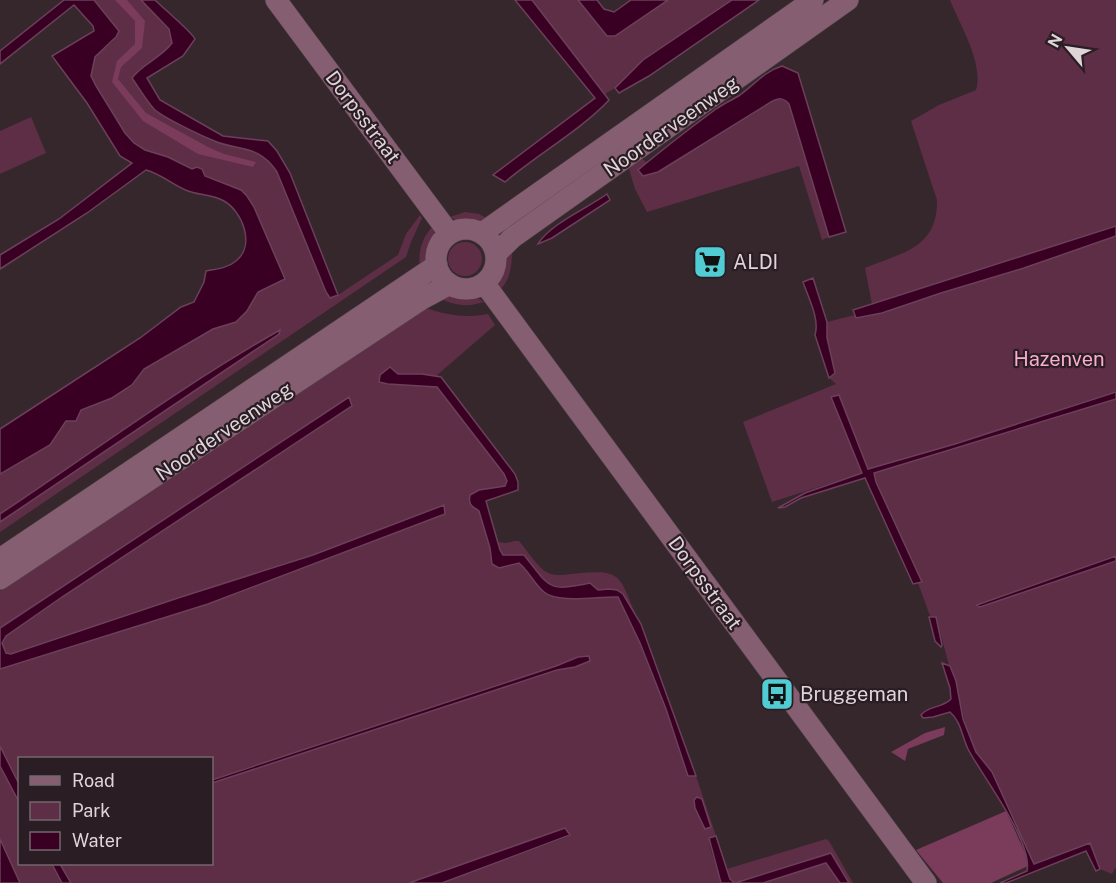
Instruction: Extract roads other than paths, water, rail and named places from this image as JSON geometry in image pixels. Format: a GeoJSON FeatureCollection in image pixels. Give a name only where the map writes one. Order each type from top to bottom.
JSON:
{"type":"FeatureCollection","features":[{"type":"Feature","properties":{"kind":"street","name":"Dorpsstraat"},"geometry":{"type":"LineString","coordinates":[[276,0],[449,233]]}},
{"type":"Feature","properties":{"kind":"street","name":"Noorderveenweg"},"geometry":{"type":"LineString","coordinates":[[482,233],[813,0]]}},
{"type":"Feature","properties":{"kind":"street","name":"Noorderveenweg"},"geometry":{"type":"LineString","coordinates":[[496,254],[512,238],[848,0]]}},
{"type":"Feature","properties":{"kind":"street"},"geometry":{"type":"LineString","coordinates":[[460,229],[471,229],[482,233],[494,246],[496,254],[496,265],[492,275],[484,283],[473,288],[461,288],[450,284],[441,276],[437,265],[436,253],[441,242],[449,233],[460,229]]}},
{"type":"Feature","properties":{"kind":"street","name":"Noorderveenweg"},"geometry":{"type":"LineString","coordinates":[[0,559],[437,265]]}},
{"type":"Feature","properties":{"kind":"street","name":"Dorpsstraat"},"geometry":{"type":"LineString","coordinates":[[484,283],[926,883]]}},
{"type":"Feature","properties":{"kind":"street","name":"Noorderveenweg"},"geometry":{"type":"LineString","coordinates":[[0,579],[422,299],[450,284]]}},
{"type":"Feature","properties":{"kind":"water"},"geometry":{"type":"Polygon","coordinates":[[[64,0],[94,0],[119,31],[116,37],[95,57],[91,76],[125,133],[145,150],[168,157],[192,169],[197,167],[202,169],[205,176],[241,190],[254,207],[285,279],[258,292],[247,311],[236,322],[213,329],[144,369],[132,385],[112,398],[81,410],[76,421],[66,421],[50,445],[0,474],[0,429],[140,338],[181,307],[194,302],[204,282],[206,271],[233,263],[242,254],[245,246],[246,238],[241,220],[231,206],[216,197],[188,191],[146,170],[87,213],[0,269],[0,255],[59,219],[132,163],[120,156],[87,103],[52,56],[94,31],[93,26],[74,5],[0,64],[0,51],[64,0]]]}},
{"type":"Feature","properties":{"kind":"water"},"geometry":{"type":"Polygon","coordinates":[[[141,0],[155,0],[195,39],[183,56],[147,78],[160,100],[223,136],[268,141],[290,173],[338,295],[330,298],[326,292],[277,172],[270,163],[255,152],[221,144],[165,117],[145,98],[132,78],[172,43],[169,29],[141,0]]]}},
{"type":"Feature","properties":{"kind":"water"},"geometry":{"type":"Polygon","coordinates":[[[515,0],[532,0],[609,100],[586,122],[505,182],[493,175],[595,98],[515,0]]]}},
{"type":"Feature","properties":{"kind":"water"},"geometry":{"type":"Polygon","coordinates":[[[578,0],[597,0],[604,9],[614,12],[631,0],[668,0],[615,36],[607,36],[578,0]]]}},
{"type":"Feature","properties":{"kind":"water"},"geometry":{"type":"Polygon","coordinates":[[[732,0],[759,0],[649,76],[619,93],[615,88],[643,60],[732,0]]]}},
{"type":"Feature","properties":{"kind":"water"},"geometry":{"type":"Polygon","coordinates":[[[782,66],[798,73],[846,232],[829,237],[789,104],[783,99],[771,102],[658,172],[643,176],[638,170],[716,109],[740,95],[770,71],[782,66]]]}},
{"type":"Feature","properties":{"kind":"water"},"geometry":{"type":"Polygon","coordinates":[[[607,194],[610,200],[552,238],[538,244],[560,223],[607,194]]]}},
{"type":"Feature","properties":{"kind":"water"},"geometry":{"type":"Polygon","coordinates":[[[1116,226],[1116,236],[1024,268],[882,313],[856,318],[853,310],[1116,226]]]}},
{"type":"Feature","properties":{"kind":"water"},"geometry":{"type":"Polygon","coordinates":[[[813,278],[827,322],[827,338],[835,373],[829,378],[815,335],[815,315],[803,282],[813,278]]]}},
{"type":"Feature","properties":{"kind":"water"},"geometry":{"type":"Polygon","coordinates":[[[280,330],[279,334],[0,522],[0,514],[173,396],[280,330]]]}},
{"type":"Feature","properties":{"kind":"water"},"geometry":{"type":"Polygon","coordinates":[[[390,367],[398,374],[441,377],[515,474],[518,490],[486,501],[503,555],[524,555],[545,581],[557,587],[590,583],[598,590],[617,590],[623,594],[641,624],[696,776],[688,776],[666,709],[640,643],[618,597],[569,599],[550,596],[540,589],[519,563],[499,568],[492,564],[490,548],[479,511],[471,505],[470,495],[479,490],[505,486],[507,481],[504,474],[437,387],[379,382],[380,375],[390,367]]]}},
{"type":"Feature","properties":{"kind":"water"},"geometry":{"type":"Polygon","coordinates":[[[1116,392],[1116,399],[874,473],[922,582],[913,584],[865,478],[801,498],[785,507],[778,508],[805,493],[862,473],[831,397],[839,395],[868,469],[955,444],[1116,392]]]}},
{"type":"Feature","properties":{"kind":"water"},"geometry":{"type":"Polygon","coordinates":[[[349,397],[352,406],[6,636],[2,643],[6,653],[11,654],[313,555],[444,505],[445,514],[208,604],[0,669],[0,628],[349,397]]]}},
{"type":"Feature","properties":{"kind":"water"},"geometry":{"type":"Polygon","coordinates":[[[1116,556],[1116,561],[980,607],[977,605],[1116,556]]]}},
{"type":"Feature","properties":{"kind":"water"},"geometry":{"type":"Polygon","coordinates":[[[929,617],[936,617],[941,647],[935,641],[929,617]]]}},
{"type":"Feature","properties":{"kind":"water"},"geometry":{"type":"Polygon","coordinates":[[[589,656],[590,661],[213,783],[213,780],[578,657],[589,656]]]}},
{"type":"Feature","properties":{"kind":"water"},"geometry":{"type":"Polygon","coordinates":[[[942,663],[950,666],[956,681],[963,719],[976,752],[992,772],[1034,864],[1090,843],[1100,869],[1096,871],[1086,851],[1006,883],[1000,883],[1027,871],[1027,858],[1015,826],[968,749],[954,716],[950,712],[933,717],[923,718],[921,715],[951,699],[942,663]]]}},
{"type":"Feature","properties":{"kind":"water"},"geometry":{"type":"Polygon","coordinates":[[[0,746],[18,782],[18,800],[0,766],[0,746]]]}},
{"type":"Feature","properties":{"kind":"water"},"geometry":{"type":"Polygon","coordinates":[[[697,797],[702,799],[711,827],[705,829],[695,808],[694,800],[697,797]]]}},
{"type":"Feature","properties":{"kind":"water"},"geometry":{"type":"Polygon","coordinates":[[[565,828],[570,835],[442,883],[409,883],[565,828]]]}},
{"type":"Feature","properties":{"kind":"water"},"geometry":{"type":"Polygon","coordinates":[[[716,836],[730,879],[735,883],[721,883],[709,838],[716,836]]]}},
{"type":"Feature","properties":{"kind":"water"},"geometry":{"type":"Polygon","coordinates":[[[0,839],[20,883],[0,883],[0,839]]]}},
{"type":"Feature","properties":{"kind":"water"},"geometry":{"type":"Polygon","coordinates":[[[831,853],[849,883],[840,883],[826,863],[763,883],[735,883],[831,853]]]}},
{"type":"Feature","properties":{"kind":"water"},"geometry":{"type":"Polygon","coordinates":[[[53,865],[61,865],[71,883],[62,883],[53,865]]]}},
{"type":"Feature","properties":{"kind":"place","name":"ALDI"},"geometry":{"type":"Point","coordinates":[710,262]}},
{"type":"Feature","properties":{"kind":"place","name":"Bruggeman"},"geometry":{"type":"Point","coordinates":[777,694]}},
{"type":"Feature","properties":{"kind":"park label","name":"Hazenven"},"geometry":{"type":"Point","coordinates":[1059,359]}}]}
